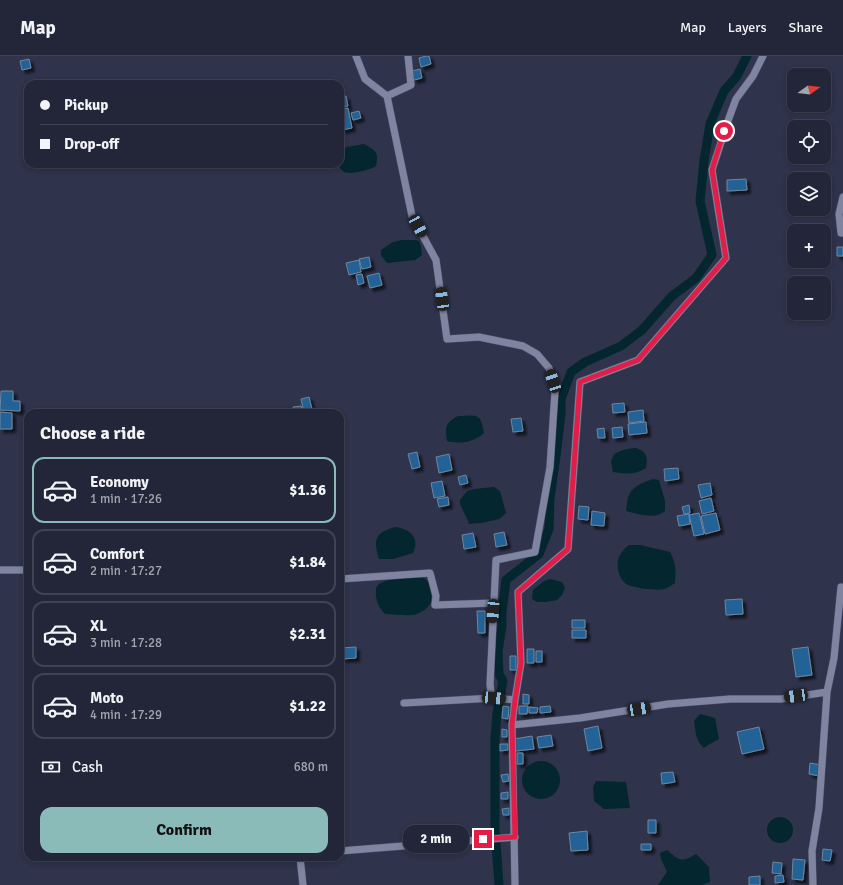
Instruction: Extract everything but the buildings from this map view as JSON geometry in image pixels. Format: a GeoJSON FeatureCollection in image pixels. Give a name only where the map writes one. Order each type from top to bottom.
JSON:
{"type":"FeatureCollection","features":[{"type":"Feature","properties":{"kind":"street"},"geometry":{"type":"LineString","coordinates":[[356,56],[365,79],[387,96],[412,216],[436,260],[447,339],[479,337],[522,346],[537,354],[549,368],[556,391],[550,467],[535,552],[496,560],[490,684],[491,693],[494,698]]}},
{"type":"Feature","properties":{"kind":"street"},"geometry":{"type":"LineString","coordinates":[[387,96],[411,85],[408,56]]}},
{"type":"Feature","properties":{"kind":"street"},"geometry":{"type":"LineString","coordinates":[[515,885],[512,725],[514,700],[521,663],[518,592],[568,549],[580,382],[638,360],[726,258],[712,170],[736,99],[753,76],[763,56]]}},
{"type":"Feature","properties":{"kind":"street"},"geometry":{"type":"LineString","coordinates":[[843,197],[839,214],[841,232],[843,233]]}},
{"type":"Feature","properties":{"kind":"street"},"geometry":{"type":"LineString","coordinates":[[0,570],[24,570]]}},
{"type":"Feature","properties":{"kind":"street"},"geometry":{"type":"LineString","coordinates":[[344,579],[430,573],[436,596],[435,605],[494,603]]}},
{"type":"Feature","properties":{"kind":"street"},"geometry":{"type":"LineString","coordinates":[[813,885],[812,851],[819,808],[827,692],[834,658],[841,587]]}},
{"type":"Feature","properties":{"kind":"street"},"geometry":{"type":"LineString","coordinates":[[512,725],[580,718],[668,704],[730,699],[781,699],[827,692]]}},
{"type":"Feature","properties":{"kind":"street"},"geometry":{"type":"LineString","coordinates":[[404,703],[494,698],[514,700]]}},
{"type":"Feature","properties":{"kind":"street"},"geometry":{"type":"LineString","coordinates":[[344,851],[515,837]]}},
{"type":"Feature","properties":{"kind":"street"},"geometry":{"type":"LineString","coordinates":[[300,861],[303,885]]}},
{"type":"Feature","properties":{"kind":"water"},"geometry":{"type":"Polygon","coordinates":[[[364,144],[371,148],[377,155],[376,166],[355,172],[344,172],[340,168],[344,168],[344,149],[347,147],[364,144]]]}},
{"type":"Feature","properties":{"kind":"water"},"geometry":{"type":"Polygon","coordinates":[[[402,240],[419,241],[422,255],[415,260],[387,263],[381,255],[381,250],[393,242],[402,240]]]}},
{"type":"Feature","properties":{"kind":"water"},"geometry":{"type":"Polygon","coordinates":[[[470,415],[477,417],[483,426],[484,433],[471,441],[447,441],[446,429],[448,423],[458,416],[470,415]]]}},
{"type":"Feature","properties":{"kind":"water"},"geometry":{"type":"Polygon","coordinates":[[[630,448],[636,448],[646,455],[646,468],[638,472],[630,473],[613,472],[611,461],[614,454],[630,448]]]}},
{"type":"Feature","properties":{"kind":"water"},"geometry":{"type":"Polygon","coordinates":[[[653,479],[659,480],[665,501],[665,511],[661,514],[651,516],[626,511],[628,498],[633,489],[653,479]]]}},
{"type":"Feature","properties":{"kind":"water"},"geometry":{"type":"Polygon","coordinates":[[[494,487],[500,491],[506,513],[499,519],[468,524],[469,523],[460,504],[460,500],[467,491],[494,487]]]}},
{"type":"Feature","properties":{"kind":"water"},"geometry":{"type":"Polygon","coordinates":[[[395,527],[406,530],[413,535],[415,539],[415,548],[413,553],[393,559],[379,559],[376,546],[377,538],[383,532],[395,527]]]}},
{"type":"Feature","properties":{"kind":"water"},"geometry":{"type":"Polygon","coordinates":[[[629,545],[640,545],[670,552],[675,567],[675,583],[665,589],[656,590],[638,588],[625,583],[619,574],[618,564],[621,553],[629,545]]]}},
{"type":"Feature","properties":{"kind":"water"},"geometry":{"type":"Polygon","coordinates":[[[422,577],[430,585],[432,595],[431,601],[427,608],[414,615],[385,614],[380,608],[376,599],[376,587],[378,585],[392,579],[422,577]]]}},
{"type":"Feature","properties":{"kind":"water"},"geometry":{"type":"Polygon","coordinates":[[[550,579],[562,582],[565,588],[562,595],[557,600],[546,602],[537,602],[532,599],[533,590],[544,581],[550,579]]]}},
{"type":"Feature","properties":{"kind":"water"},"geometry":{"type":"Polygon","coordinates":[[[700,714],[715,718],[719,739],[704,748],[697,739],[694,721],[700,714]]]}},
{"type":"Feature","properties":{"kind":"water"},"geometry":{"type":"Polygon","coordinates":[[[537,761],[545,761],[555,766],[559,773],[559,787],[555,794],[545,799],[537,799],[527,794],[525,791],[522,784],[522,776],[527,766],[530,764],[537,761]]]}},
{"type":"Feature","properties":{"kind":"water"},"geometry":{"type":"Polygon","coordinates":[[[596,781],[626,782],[630,808],[604,809],[594,801],[593,787],[596,781]]]}},
{"type":"Feature","properties":{"kind":"water"},"geometry":{"type":"Polygon","coordinates":[[[780,817],[789,821],[793,830],[789,839],[780,843],[771,839],[767,830],[771,821],[780,817]]]}},
{"type":"Feature","properties":{"kind":"water"},"geometry":{"type":"Polygon","coordinates":[[[667,850],[681,860],[687,859],[696,854],[709,867],[710,882],[702,885],[658,885],[667,872],[660,853],[667,850]]]}},
{"type":"Feature","properties":{"kind":"waterway"},"geometry":{"type":"LineString","coordinates":[[499,885],[495,829],[495,738],[497,713],[503,681],[499,674],[498,651],[506,580],[539,554],[549,529],[550,498],[561,413],[561,399],[571,372],[585,362],[621,346],[642,330],[672,296],[696,278],[712,255],[700,201],[710,124],[724,91],[737,76],[747,56]]}},
{"type":"Feature","properties":{"kind":"route"},"geometry":{"type":"LineString","coordinates":[[483,839],[515,837],[512,725],[521,663],[518,592],[568,549],[580,382],[638,360],[726,258],[712,170],[724,131]]}}]}
